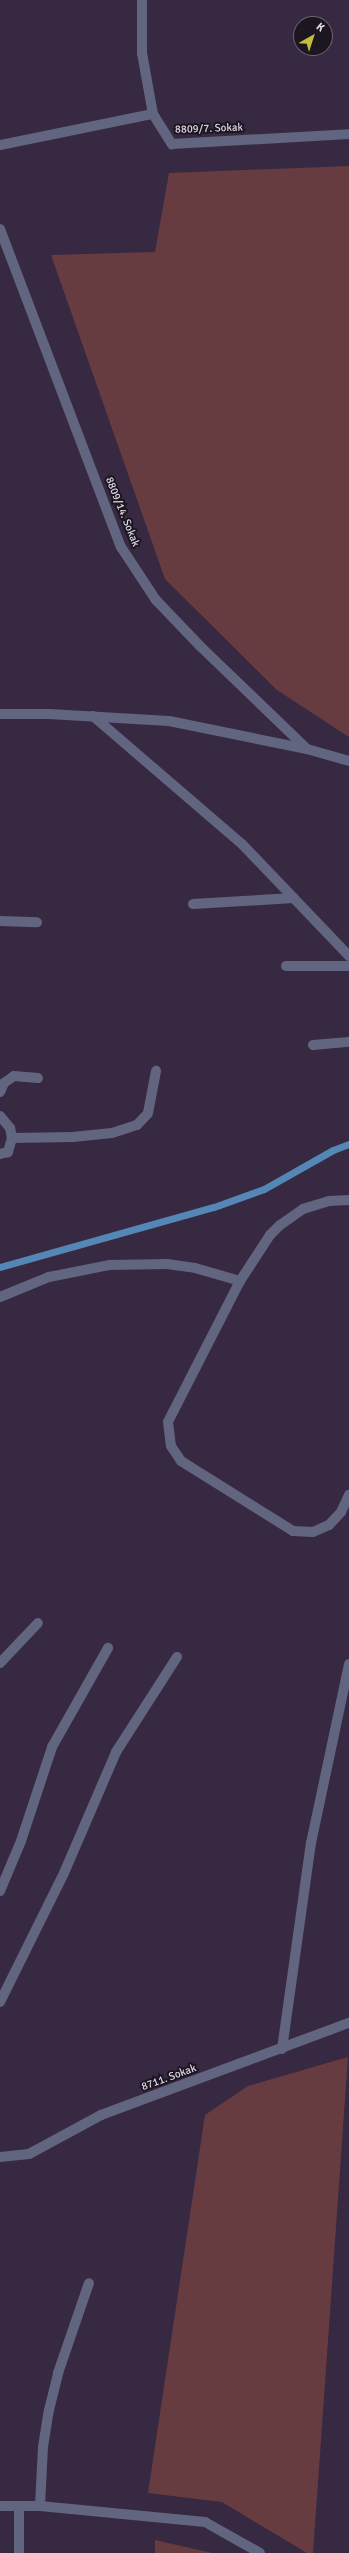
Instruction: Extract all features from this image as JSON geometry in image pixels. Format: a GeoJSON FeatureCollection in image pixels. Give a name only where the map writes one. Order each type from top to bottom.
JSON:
{"type":"FeatureCollection","features":[{"type":"Feature","properties":{"kind":"street","name":"8809/7. Sokak"},"geometry":{"type":"LineString","coordinates":[[142,0],[142,53],[153,114],[172,144],[349,134]]}},
{"type":"Feature","properties":{"kind":"street"},"geometry":{"type":"LineString","coordinates":[[0,145],[153,114]]}},
{"type":"Feature","properties":{"kind":"street","name":"8809/14. Sokak"},"geometry":{"type":"LineString","coordinates":[[0,229],[121,547],[156,600],[200,646],[307,749]]}},
{"type":"Feature","properties":{"kind":"street"},"geometry":{"type":"LineString","coordinates":[[0,714],[93,716],[169,721],[307,749],[349,761]]}},
{"type":"Feature","properties":{"kind":"street"},"geometry":{"type":"LineString","coordinates":[[93,716],[242,844],[349,956]]}},
{"type":"Feature","properties":{"kind":"street"},"geometry":{"type":"LineString","coordinates":[[194,904],[294,898]]}},
{"type":"Feature","properties":{"kind":"street"},"geometry":{"type":"LineString","coordinates":[[0,921],[37,922]]}},
{"type":"Feature","properties":{"kind":"street"},"geometry":{"type":"LineString","coordinates":[[286,966],[349,966]]}},
{"type":"Feature","properties":{"kind":"street"},"geometry":{"type":"LineString","coordinates":[[313,1045],[349,1042]]}},
{"type":"Feature","properties":{"kind":"street"},"geometry":{"type":"LineString","coordinates":[[12,1138],[73,1137],[112,1133],[137,1125],[148,1113],[156,1071]]}},
{"type":"Feature","properties":{"kind":"street"},"geometry":{"type":"LineString","coordinates":[[0,1092],[4,1083],[14,1076],[38,1078]]}},
{"type":"Feature","properties":{"kind":"street"},"geometry":{"type":"LineString","coordinates":[[0,1116],[10,1128],[12,1138],[8,1152],[0,1154]]}},
{"type":"Feature","properties":{"kind":"street"},"geometry":{"type":"LineString","coordinates":[[349,1200],[316,1204],[291,1216],[270,1235],[240,1281],[168,1422],[171,1446],[176,1454],[188,1466],[293,1531],[313,1532],[329,1525],[341,1512],[349,1495]]}},
{"type":"Feature","properties":{"kind":"street"},"geometry":{"type":"LineString","coordinates":[[0,1297],[49,1277],[78,1270],[116,1264],[166,1264],[195,1268],[240,1281]]}},
{"type":"Feature","properties":{"kind":"street"},"geometry":{"type":"LineString","coordinates":[[0,1663],[38,1623]]}},
{"type":"Feature","properties":{"kind":"street"},"geometry":{"type":"LineString","coordinates":[[0,1891],[21,1841],[52,1747],[108,1648]]}},
{"type":"Feature","properties":{"kind":"street"},"geometry":{"type":"LineString","coordinates":[[0,2002],[64,1873],[116,1752],[177,1657]]}},
{"type":"Feature","properties":{"kind":"street"},"geometry":{"type":"LineString","coordinates":[[282,2049],[312,1843],[349,1664]]}},
{"type":"Feature","properties":{"kind":"street","name":"8711. Sokak"},"geometry":{"type":"LineString","coordinates":[[1,2158],[29,2154],[101,2115],[349,2023]]}},
{"type":"Feature","properties":{"kind":"street"},"geometry":{"type":"LineString","coordinates":[[40,2506],[42,2454],[49,2410],[58,2373],[89,2283]]}},
{"type":"Feature","properties":{"kind":"street"},"geometry":{"type":"LineString","coordinates":[[0,2506],[40,2506],[205,2522],[260,2553]]}},
{"type":"Feature","properties":{"kind":"street"},"geometry":{"type":"LineString","coordinates":[[19,2506],[19,2553]]}},
{"type":"Feature","properties":{"kind":"shaded area"},"geometry":{"type":"Polygon","coordinates":[[[349,166],[349,737],[277,690],[165,579],[51,255],[155,252],[169,173],[349,166]]]}},
{"type":"Feature","properties":{"kind":"shaded area"},"geometry":{"type":"Polygon","coordinates":[[[348,2057],[313,2553],[307,2553],[222,2502],[148,2493],[205,2115],[248,2086],[348,2057]]]}},
{"type":"Feature","properties":{"kind":"shaded area"},"geometry":{"type":"Polygon","coordinates":[[[155,2540],[212,2553],[155,2553],[155,2540]]]}},
{"type":"Feature","properties":{"kind":"waterway"},"geometry":{"type":"LineString","coordinates":[[0,1267],[214,1207],[264,1189],[333,1150],[349,1144]]}}]}
